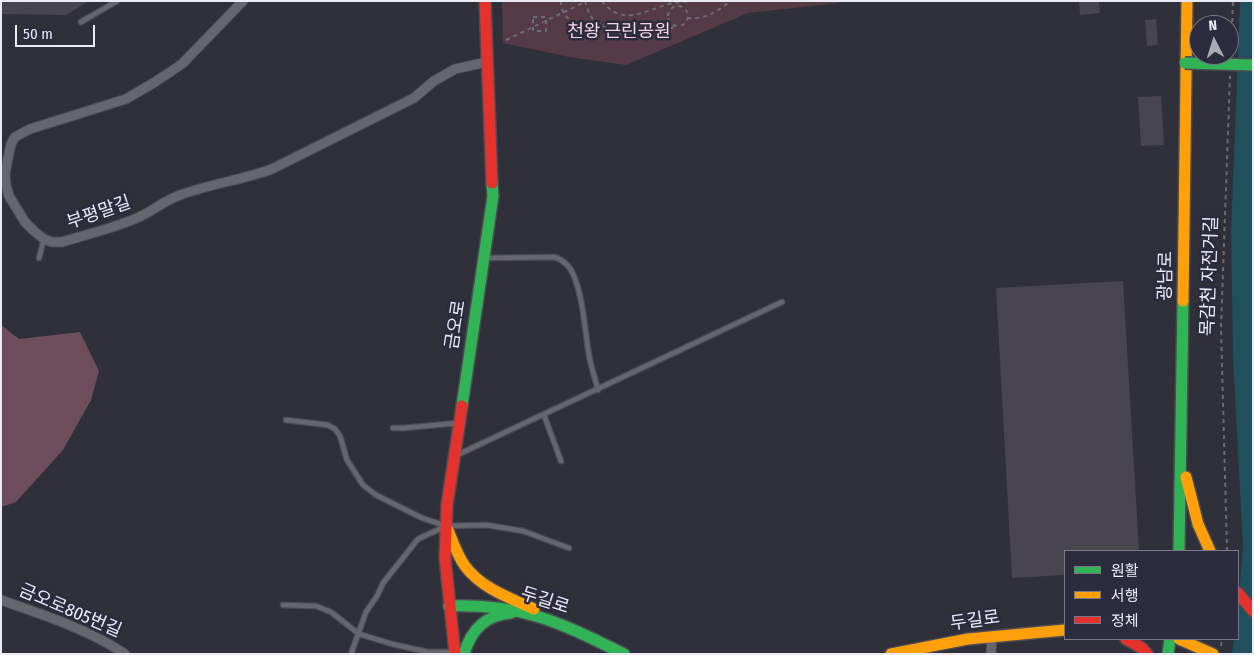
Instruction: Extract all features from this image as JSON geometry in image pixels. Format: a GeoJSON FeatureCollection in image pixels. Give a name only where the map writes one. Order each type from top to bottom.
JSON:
{"type":"FeatureCollection","features":[{"type":"Feature","properties":{"kind":"street"},"geometry":{"type":"LineString","coordinates":[[44,239],[25,222],[9,196],[5,173],[11,144],[15,137],[30,129],[126,99],[133,95],[182,64],[243,1]]}},
{"type":"Feature","properties":{"kind":"street","name":"금오로"},"geometry":{"type":"LineString","coordinates":[[458,653],[448,606],[445,558],[446,526],[450,479],[493,196],[485,1]]}},
{"type":"Feature","properties":{"kind":"street","name":"광남로"},"geometry":{"type":"LineString","coordinates":[[1179,550],[1187,1]]}},
{"type":"Feature","properties":{"kind":"street","name":"부평말길"},"geometry":{"type":"LineString","coordinates":[[44,239],[52,242],[62,242],[90,234],[142,216],[163,202],[180,195],[250,177],[272,169],[414,98],[434,81],[455,69],[487,62]]}},
{"type":"Feature","properties":{"kind":"street"},"geometry":{"type":"LineString","coordinates":[[1185,62],[1253,65]]}},
{"type":"Feature","properties":{"kind":"street"},"geometry":{"type":"LineString","coordinates":[[1181,453],[1198,524],[1210,550]]}},
{"type":"Feature","properties":{"kind":"street"},"geometry":{"type":"LineString","coordinates":[[446,526],[458,553],[473,574],[500,592],[569,628]]}},
{"type":"Feature","properties":{"kind":"street"},"geometry":{"type":"LineString","coordinates":[[1239,594],[1253,611]]}},
{"type":"Feature","properties":{"kind":"street","name":"금오로805번길"},"geometry":{"type":"LineString","coordinates":[[1,600],[62,622],[103,641],[125,654]]}},
{"type":"Feature","properties":{"kind":"street","name":"두길로"},"geometry":{"type":"LineString","coordinates":[[448,606],[490,606],[527,612],[569,628],[624,654]]}},
{"type":"Feature","properties":{"kind":"street"},"geometry":{"type":"LineString","coordinates":[[458,653],[477,627],[485,620],[506,613],[527,612]]}},
{"type":"Feature","properties":{"kind":"street","name":"두길로"},"geometry":{"type":"LineString","coordinates":[[891,654],[968,639],[1064,630]]}},
{"type":"Feature","properties":{"kind":"street"},"geometry":{"type":"LineString","coordinates":[[992,636],[992,654]]}},
{"type":"Feature","properties":{"kind":"street"},"geometry":{"type":"LineString","coordinates":[[1128,640],[1142,648],[1147,654]]}},
{"type":"Feature","properties":{"kind":"street"},"geometry":{"type":"LineString","coordinates":[[1168,654],[1170,640]]}},
{"type":"Feature","properties":{"kind":"street"},"geometry":{"type":"LineString","coordinates":[[1181,640],[1211,653]]}},
{"type":"Feature","properties":{"kind":"lane"},"geometry":{"type":"LineString","coordinates":[[81,22],[118,1]]}},
{"type":"Feature","properties":{"kind":"lane"},"geometry":{"type":"LineString","coordinates":[[39,258],[44,239]]}},
{"type":"Feature","properties":{"kind":"lane"},"geometry":{"type":"LineString","coordinates":[[484,258],[554,257],[567,265],[573,274],[581,302],[589,358],[598,390]]}},
{"type":"Feature","properties":{"kind":"lane"},"geometry":{"type":"LineString","coordinates":[[454,457],[782,302]]}},
{"type":"Feature","properties":{"kind":"lane"},"geometry":{"type":"LineString","coordinates":[[544,415],[561,461]]}},
{"type":"Feature","properties":{"kind":"lane"},"geometry":{"type":"LineString","coordinates":[[286,420],[328,425],[335,429],[340,436],[347,460],[363,485],[376,495],[422,518],[446,526],[486,525],[502,527],[542,537],[570,548]]}},
{"type":"Feature","properties":{"kind":"lane"},"geometry":{"type":"LineString","coordinates":[[393,428],[459,423]]}},
{"type":"Feature","properties":{"kind":"lane"},"geometry":{"type":"LineString","coordinates":[[351,654],[366,612],[383,583],[418,539],[446,526]]}},
{"type":"Feature","properties":{"kind":"lane"},"geometry":{"type":"LineString","coordinates":[[283,605],[316,606],[331,612],[359,634],[428,652],[458,653]]}},
{"type":"Feature","properties":{"kind":"path"},"geometry":{"type":"LineString","coordinates":[[561,1],[563,12],[568,19],[580,23],[593,20]]}},
{"type":"Feature","properties":{"kind":"path"},"geometry":{"type":"LineString","coordinates":[[602,1],[612,11],[623,16],[689,1]]}},
{"type":"Feature","properties":{"kind":"path"},"geometry":{"type":"LineString","coordinates":[[506,40],[585,2],[593,20],[622,34],[638,38],[658,36],[674,25],[681,25],[688,18],[710,15],[731,1]]}},
{"type":"Feature","properties":{"kind":"path"},"geometry":{"type":"LineString","coordinates":[[1231,15],[1232,1]]}},
{"type":"Feature","properties":{"kind":"path"},"geometry":{"type":"LineString","coordinates":[[676,3],[685,9],[688,18]]}},
{"type":"Feature","properties":{"kind":"path"},"geometry":{"type":"LineString","coordinates":[[674,25],[668,15],[676,3]]}},
{"type":"Feature","properties":{"kind":"path"},"geometry":{"type":"LineString","coordinates":[[533,17],[546,17],[546,21],[546,31],[533,31],[533,17]]}},
{"type":"Feature","properties":{"kind":"path","name":"목감천 자전거길"},"geometry":{"type":"LineString","coordinates":[[1227,550],[1221,328],[1230,75]]}},
{"type":"Feature","properties":{"kind":"green space","name":"천왕 근린공원"},"geometry":{"type":"Polygon","coordinates":[[[502,1],[840,1],[839,3],[748,13],[626,65],[569,57],[503,43],[502,1]]]}},
{"type":"Feature","properties":{"kind":"shaded area"},"geometry":{"type":"Polygon","coordinates":[[[1,325],[19,339],[80,332],[99,371],[91,400],[63,450],[16,502],[1,507],[1,325]]]}},
{"type":"Feature","properties":{"kind":"water"},"geometry":{"type":"Polygon","coordinates":[[[1240,1],[1253,1],[1253,654],[1232,654],[1234,640],[1239,640],[1239,593],[1243,549],[1233,356],[1231,232],[1240,1]]]}},
{"type":"Feature","properties":{"kind":"building"},"geometry":{"type":"Polygon","coordinates":[[[1,1],[89,1],[66,15],[1,14],[1,1]]]}},
{"type":"Feature","properties":{"kind":"building"},"geometry":{"type":"Polygon","coordinates":[[[1079,1],[1099,1],[1100,13],[1080,15],[1079,1]]]}},
{"type":"Feature","properties":{"kind":"building"},"geometry":{"type":"Polygon","coordinates":[[[1156,19],[1158,45],[1147,46],[1145,20],[1156,19]]]}},
{"type":"Feature","properties":{"kind":"building"},"geometry":{"type":"Polygon","coordinates":[[[1161,96],[1164,145],[1141,146],[1138,97],[1161,96]]]}},
{"type":"Feature","properties":{"kind":"building"},"geometry":{"type":"Polygon","coordinates":[[[1123,281],[1139,550],[1064,550],[1064,575],[1012,578],[996,288],[1123,281]]]}},
{"type":"Feature","properties":{"kind":"traffic: fast"},"geometry":{"type":"LineString","coordinates":[[1185,63],[1253,65]]}},
{"type":"Feature","properties":{"kind":"traffic: fast"},"geometry":{"type":"LineString","coordinates":[[462,406],[493,196],[492,183]]}},
{"type":"Feature","properties":{"kind":"traffic: fast"},"geometry":{"type":"LineString","coordinates":[[1179,550],[1183,301]]}},
{"type":"Feature","properties":{"kind":"traffic: fast"},"geometry":{"type":"LineString","coordinates":[[449,606],[498,608],[540,617],[560,624],[624,654]]}},
{"type":"Feature","properties":{"kind":"traffic: fast"},"geometry":{"type":"LineString","coordinates":[[464,654],[467,645],[480,625],[494,617],[511,613]]}},
{"type":"Feature","properties":{"kind":"traffic: fast"},"geometry":{"type":"LineString","coordinates":[[1168,654],[1170,640]]}},
{"type":"Feature","properties":{"kind":"traffic: slow"},"geometry":{"type":"LineString","coordinates":[[1183,301],[1187,1]]}},
{"type":"Feature","properties":{"kind":"traffic: slow"},"geometry":{"type":"LineString","coordinates":[[1186,477],[1198,524],[1210,550]]}},
{"type":"Feature","properties":{"kind":"traffic: slow"},"geometry":{"type":"LineString","coordinates":[[448,530],[455,548],[472,574],[496,592],[534,609]]}},
{"type":"Feature","properties":{"kind":"traffic: slow"},"geometry":{"type":"LineString","coordinates":[[891,654],[968,639],[1064,630]]}},
{"type":"Feature","properties":{"kind":"traffic: slow"},"geometry":{"type":"LineString","coordinates":[[1181,640],[1213,654]]}},
{"type":"Feature","properties":{"kind":"traffic: jam"},"geometry":{"type":"LineString","coordinates":[[485,1],[492,183]]}},
{"type":"Feature","properties":{"kind":"traffic: jam"},"geometry":{"type":"LineString","coordinates":[[455,654],[445,558],[447,505],[462,406]]}},
{"type":"Feature","properties":{"kind":"traffic: jam"},"geometry":{"type":"LineString","coordinates":[[1239,594],[1253,611]]}},
{"type":"Feature","properties":{"kind":"traffic: jam"},"geometry":{"type":"LineString","coordinates":[[1128,640],[1142,648],[1147,654]]}}]}
